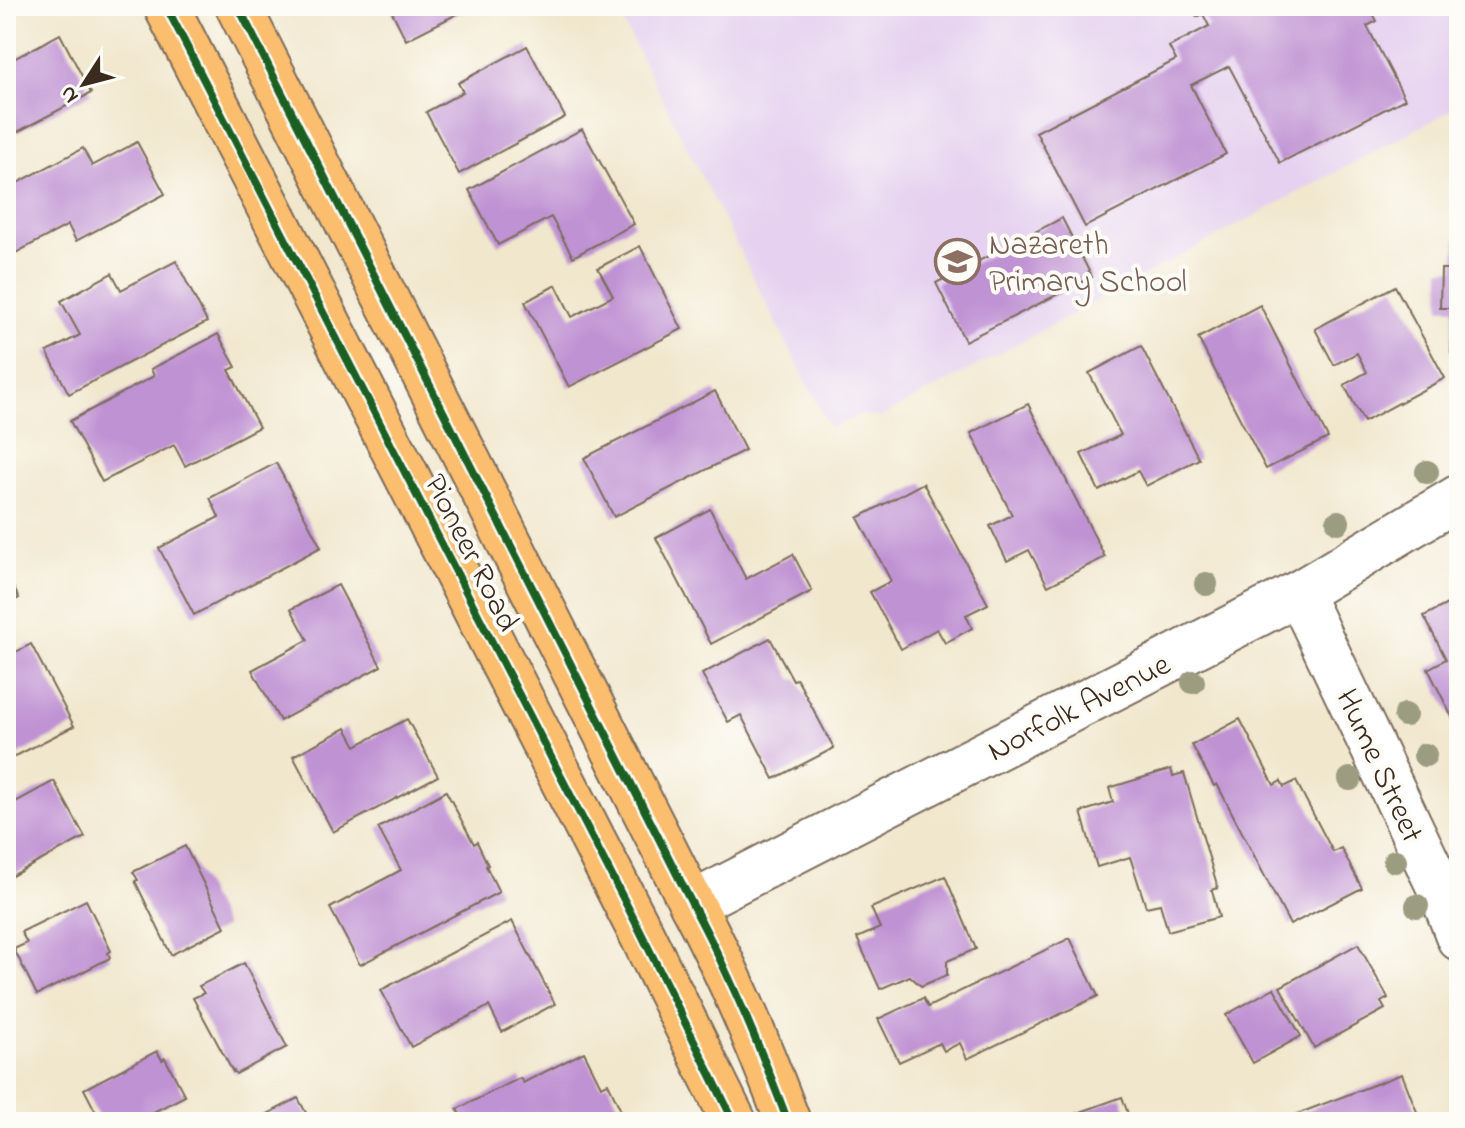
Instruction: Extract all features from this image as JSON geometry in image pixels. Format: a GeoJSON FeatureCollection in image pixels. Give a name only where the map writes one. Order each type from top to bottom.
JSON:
{"type":"FeatureCollection","features":[{"type":"Feature","properties":{"kind":"main road","name":"Pioneer Road"},"geometry":{"type":"LineString","coordinates":[[166,6],[640,931],[734,1122]]}},
{"type":"Feature","properties":{"kind":"main road","name":"Pioneer Road"},"geometry":{"type":"LineString","coordinates":[[238,6],[718,952],[748,1017],[788,1122]]}},
{"type":"Feature","properties":{"kind":"main road"},"geometry":{"type":"LineString","coordinates":[[640,931],[692,904]]}},
{"type":"Feature","properties":{"kind":"street","name":"Norfolk Avenue"},"geometry":{"type":"LineString","coordinates":[[692,904],[1299,593],[1459,497]]}},
{"type":"Feature","properties":{"kind":"street","name":"Hume Street"},"geometry":{"type":"LineString","coordinates":[[1299,593],[1441,891],[1459,938]]}},
{"type":"Feature","properties":{"kind":"shaded area","name":"Nazareth Primary School"},"geometry":{"type":"Polygon","coordinates":[[[615,6],[1459,6],[1459,106],[881,417],[860,415],[830,428],[615,6]]]}},
{"type":"Feature","properties":{"kind":"building"},"geometry":{"type":"Polygon","coordinates":[[[389,6],[473,6],[406,40],[389,6]]]}},
{"type":"Feature","properties":{"kind":"building"},"geometry":{"type":"Polygon","coordinates":[[[1191,6],[1369,6],[1377,21],[1367,26],[1405,99],[1280,163],[1229,66],[1191,85],[1226,154],[1085,227],[1036,132],[1176,60],[1169,47],[1209,26],[1203,14],[1197,17],[1191,6]]]}},
{"type":"Feature","properties":{"kind":"building"},"geometry":{"type":"Polygon","coordinates":[[[60,34],[91,93],[6,138],[6,63],[60,34]]]}},
{"type":"Feature","properties":{"kind":"building"},"geometry":{"type":"Polygon","coordinates":[[[527,46],[565,117],[459,174],[426,112],[463,92],[458,83],[527,46]]]}},
{"type":"Feature","properties":{"kind":"building"},"geometry":{"type":"Polygon","coordinates":[[[582,129],[634,224],[573,257],[551,217],[498,245],[469,190],[582,129]]]}},
{"type":"Feature","properties":{"kind":"building"},"geometry":{"type":"Polygon","coordinates":[[[137,142],[165,194],[76,241],[68,225],[10,256],[6,249],[6,189],[83,148],[92,166],[137,142]]]}},
{"type":"Feature","properties":{"kind":"building"},"geometry":{"type":"Polygon","coordinates":[[[1062,218],[1092,277],[965,341],[936,283],[1062,218]]]}},
{"type":"Feature","properties":{"kind":"building"},"geometry":{"type":"Polygon","coordinates":[[[1457,227],[1459,354],[1451,353],[1454,308],[1440,308],[1441,269],[1454,269],[1457,227]]]}},
{"type":"Feature","properties":{"kind":"building"},"geometry":{"type":"Polygon","coordinates":[[[640,246],[682,329],[569,387],[525,302],[556,285],[572,317],[613,296],[598,268],[640,246]]]}},
{"type":"Feature","properties":{"kind":"building"},"geometry":{"type":"Polygon","coordinates":[[[176,261],[207,322],[69,394],[47,352],[80,335],[61,301],[112,273],[121,290],[176,261]]]}},
{"type":"Feature","properties":{"kind":"building"},"geometry":{"type":"Polygon","coordinates":[[[1395,286],[1445,378],[1364,422],[1344,385],[1367,372],[1357,353],[1334,365],[1315,329],[1395,286]]]}},
{"type":"Feature","properties":{"kind":"building"},"geometry":{"type":"Polygon","coordinates":[[[1260,305],[1328,438],[1266,469],[1198,338],[1260,305]]]}},
{"type":"Feature","properties":{"kind":"building"},"geometry":{"type":"Polygon","coordinates":[[[218,334],[236,367],[229,370],[259,427],[185,466],[174,445],[102,482],[70,421],[154,376],[151,369],[218,334]]]}},
{"type":"Feature","properties":{"kind":"building"},"geometry":{"type":"Polygon","coordinates":[[[1141,346],[1199,459],[1146,486],[1138,471],[1099,491],[1081,454],[1121,435],[1089,373],[1141,346]]]}},
{"type":"Feature","properties":{"kind":"building"},"geometry":{"type":"Polygon","coordinates":[[[715,391],[745,450],[614,517],[584,458],[715,391]]]}},
{"type":"Feature","properties":{"kind":"building"},"geometry":{"type":"Polygon","coordinates":[[[1028,404],[1105,557],[1048,586],[1029,550],[1007,561],[990,526],[1012,515],[971,433],[1028,404]]]}},
{"type":"Feature","properties":{"kind":"building"},"geometry":{"type":"Polygon","coordinates":[[[276,463],[321,547],[194,615],[159,548],[219,517],[210,498],[276,463]]]}},
{"type":"Feature","properties":{"kind":"building"},"geometry":{"type":"Polygon","coordinates":[[[923,483],[988,604],[966,615],[972,628],[945,643],[937,629],[901,649],[870,592],[891,581],[858,518],[923,483]]]}},
{"type":"Feature","properties":{"kind":"building"},"geometry":{"type":"Polygon","coordinates":[[[710,509],[746,579],[793,554],[812,591],[711,644],[656,538],[710,509]]]}},
{"type":"Feature","properties":{"kind":"building"},"geometry":{"type":"Polygon","coordinates":[[[6,573],[19,598],[6,605],[6,573]]]}},
{"type":"Feature","properties":{"kind":"building"},"geometry":{"type":"Polygon","coordinates":[[[338,585],[381,666],[280,721],[252,670],[308,640],[291,609],[338,585]]]}},
{"type":"Feature","properties":{"kind":"building"},"geometry":{"type":"Polygon","coordinates":[[[1459,598],[1459,731],[1428,669],[1446,659],[1424,616],[1459,598]]]}},
{"type":"Feature","properties":{"kind":"building"},"geometry":{"type":"Polygon","coordinates":[[[770,638],[793,680],[797,679],[834,748],[774,779],[741,715],[728,722],[702,674],[770,638]]]}},
{"type":"Feature","properties":{"kind":"building"},"geometry":{"type":"Polygon","coordinates":[[[31,644],[74,726],[6,761],[6,657],[31,644]]]}},
{"type":"Feature","properties":{"kind":"building"},"geometry":{"type":"Polygon","coordinates":[[[407,719],[438,776],[333,832],[293,756],[346,728],[356,746],[407,719]]]}},
{"type":"Feature","properties":{"kind":"building"},"geometry":{"type":"Polygon","coordinates":[[[1240,719],[1274,785],[1281,781],[1284,787],[1296,781],[1333,852],[1341,848],[1362,888],[1290,925],[1217,784],[1214,786],[1192,745],[1240,719]]]}},
{"type":"Feature","properties":{"kind":"building"},"geometry":{"type":"Polygon","coordinates":[[[1171,769],[1173,776],[1184,773],[1218,888],[1212,890],[1219,917],[1168,931],[1160,904],[1146,907],[1130,857],[1097,867],[1081,812],[1113,802],[1109,788],[1171,769]]]}},
{"type":"Feature","properties":{"kind":"building"},"geometry":{"type":"Polygon","coordinates":[[[54,781],[85,837],[6,879],[6,807],[54,781]]]}},
{"type":"Feature","properties":{"kind":"building"},"geometry":{"type":"Polygon","coordinates":[[[446,791],[474,844],[477,842],[499,892],[360,965],[330,908],[401,870],[378,828],[446,791]]]}},
{"type":"Feature","properties":{"kind":"building"},"geometry":{"type":"Polygon","coordinates":[[[185,846],[225,927],[171,955],[133,872],[185,846]]]}},
{"type":"Feature","properties":{"kind":"building"},"geometry":{"type":"Polygon","coordinates":[[[945,876],[976,949],[947,961],[947,975],[921,986],[910,976],[880,989],[857,938],[880,928],[871,908],[945,876]]]}},
{"type":"Feature","properties":{"kind":"building"},"geometry":{"type":"Polygon","coordinates":[[[86,900],[111,951],[108,953],[110,958],[37,995],[14,949],[27,943],[21,932],[86,900]]]}},
{"type":"Feature","properties":{"kind":"building"},"geometry":{"type":"Polygon","coordinates":[[[512,921],[555,1004],[502,1032],[489,1006],[411,1047],[381,990],[512,921]]]}},
{"type":"Feature","properties":{"kind":"building"},"geometry":{"type":"Polygon","coordinates":[[[1070,938],[1098,996],[967,1059],[960,1043],[944,1051],[940,1043],[899,1062],[878,1019],[923,998],[928,1007],[1070,938]]]}},
{"type":"Feature","properties":{"kind":"building"},"geometry":{"type":"Polygon","coordinates":[[[1358,944],[1388,998],[1381,1002],[1385,1009],[1314,1048],[1280,987],[1358,944]]]}},
{"type":"Feature","properties":{"kind":"building"},"geometry":{"type":"Polygon","coordinates":[[[244,963],[287,1047],[236,1074],[193,998],[204,993],[199,986],[244,963]]]}},
{"type":"Feature","properties":{"kind":"building"},"geometry":{"type":"Polygon","coordinates":[[[1274,988],[1301,1036],[1253,1063],[1226,1015],[1274,988]]]}},
{"type":"Feature","properties":{"kind":"building"},"geometry":{"type":"Polygon","coordinates":[[[157,1051],[162,1060],[165,1058],[185,1096],[134,1122],[101,1122],[84,1089],[157,1051]]]}},
{"type":"Feature","properties":{"kind":"building"},"geometry":{"type":"Polygon","coordinates":[[[584,1052],[601,1086],[608,1083],[623,1115],[609,1122],[463,1122],[457,1109],[520,1078],[523,1083],[584,1052]]]}},
{"type":"Feature","properties":{"kind":"building"},"geometry":{"type":"Polygon","coordinates":[[[1402,1074],[1421,1122],[1276,1122],[1402,1074]]]}},
{"type":"Feature","properties":{"kind":"building"},"geometry":{"type":"Polygon","coordinates":[[[1122,1097],[1131,1122],[1053,1122],[1122,1097]]]}},
{"type":"Feature","properties":{"kind":"building"},"geometry":{"type":"Polygon","coordinates":[[[298,1098],[311,1122],[257,1122],[256,1120],[298,1098]]]}},
{"type":"Feature","properties":{"kind":"cycle path"},"geometry":{"type":"LineString","coordinates":[[166,6],[640,931],[734,1122]]}},
{"type":"Feature","properties":{"kind":"cycle path"},"geometry":{"type":"LineString","coordinates":[[238,6],[719,957],[788,1122]]}},
{"type":"Feature","properties":{"kind":"place","name":"Nazareth Primary School"},"geometry":{"type":"Point","coordinates":[958,261]}}]}
